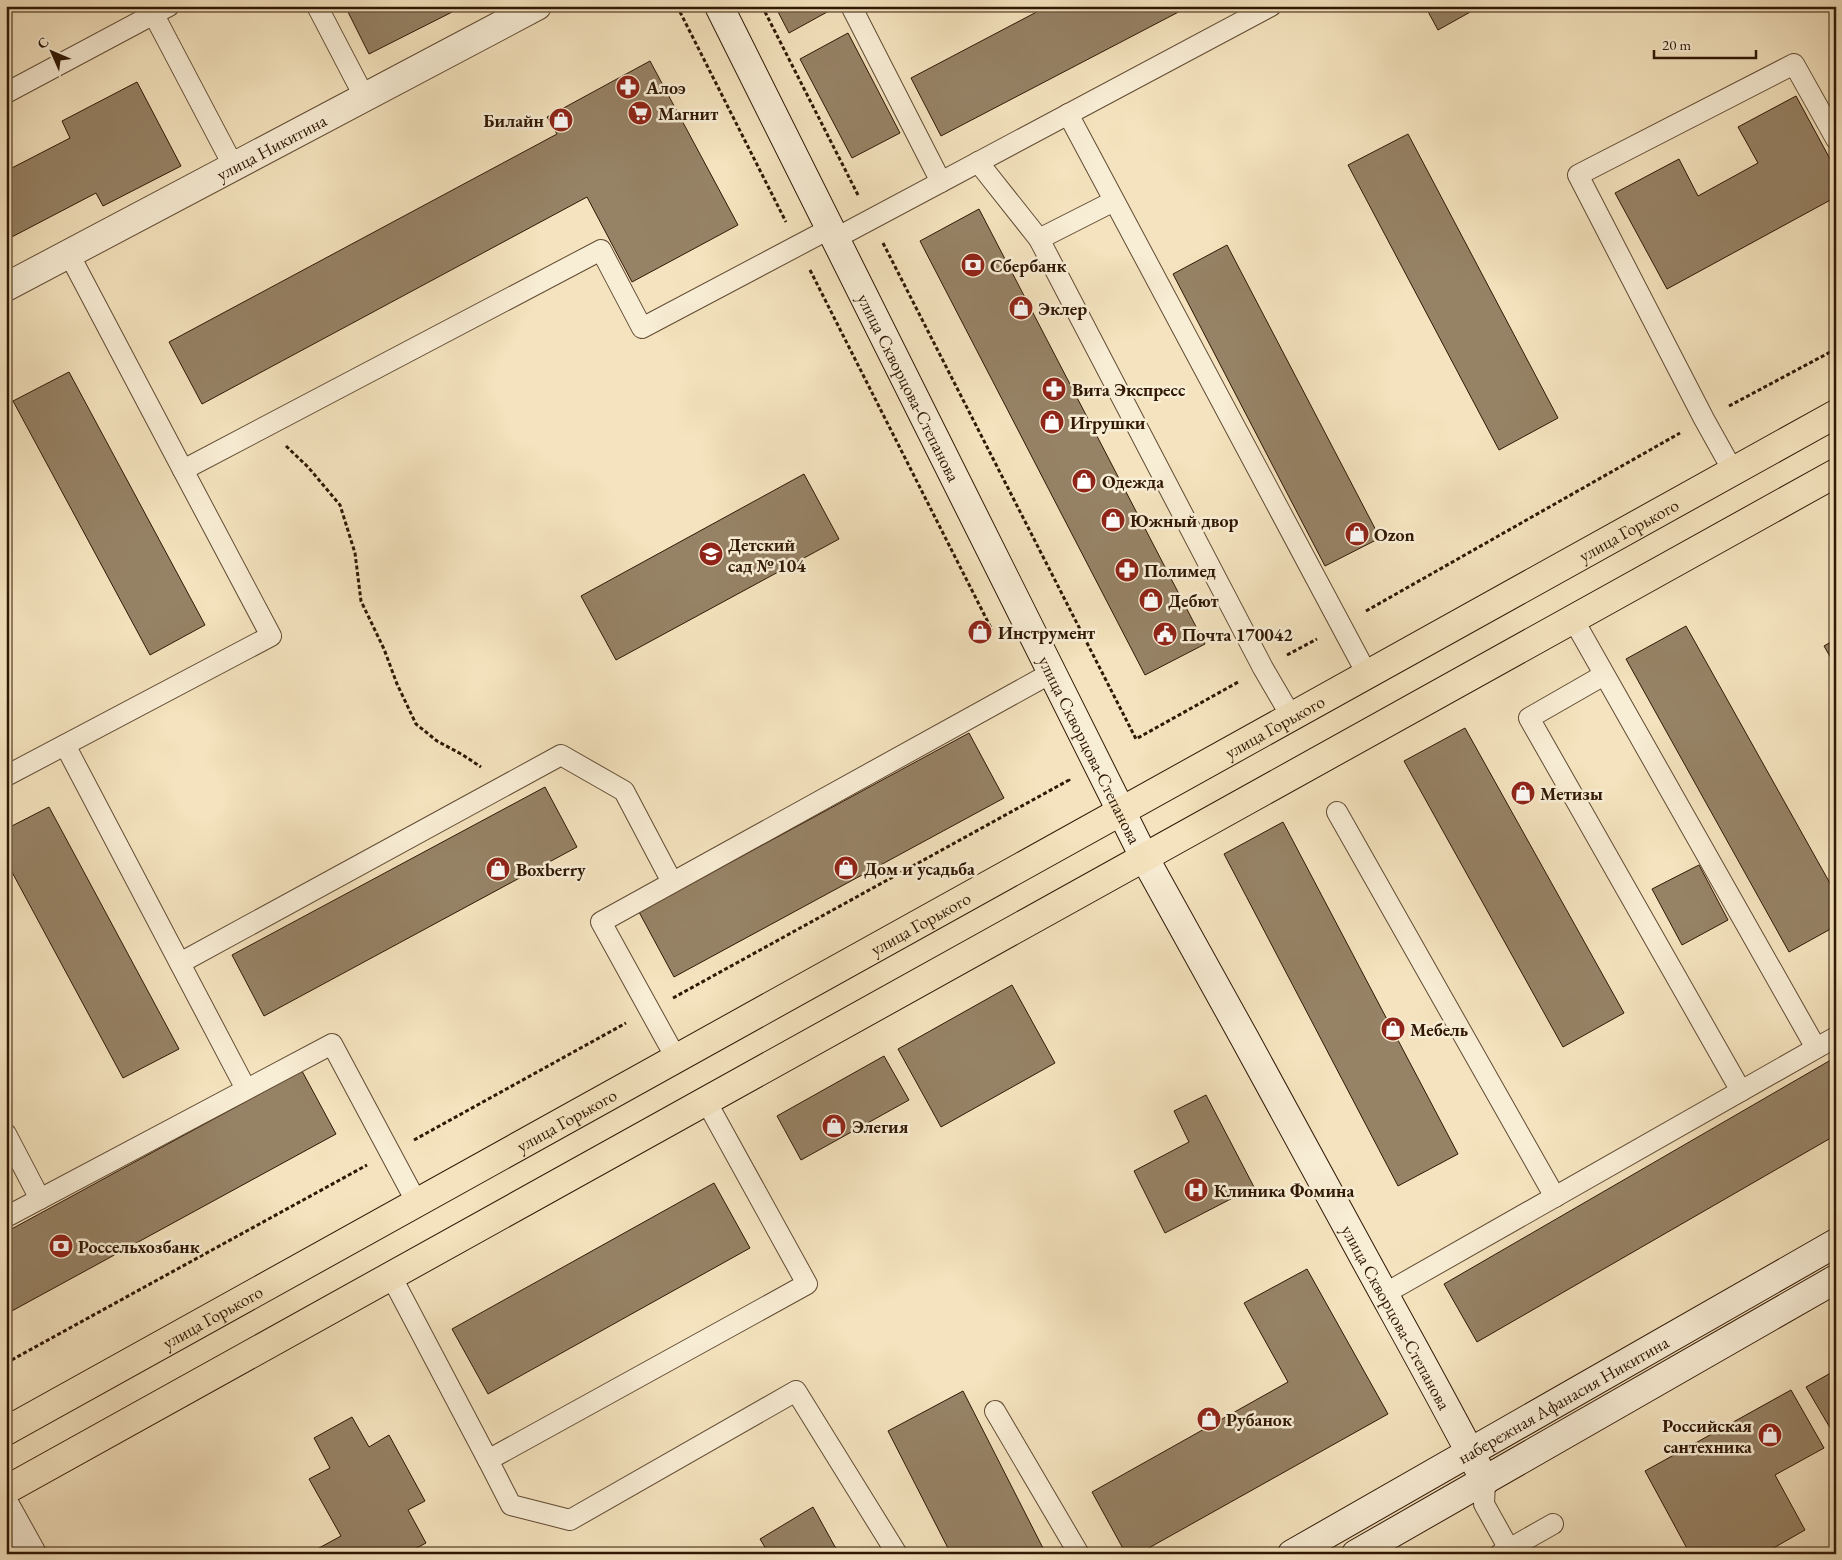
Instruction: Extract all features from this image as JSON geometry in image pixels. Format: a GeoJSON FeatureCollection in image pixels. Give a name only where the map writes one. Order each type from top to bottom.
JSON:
{"type":"FeatureCollection","features":[{"type":"Feature","properties":{"kind":"main road","name":"улица Горького"},"geometry":{"type":"LineString","coordinates":[[6,1432],[1836,414]]}},
{"type":"Feature","properties":{"kind":"main road"},"geometry":{"type":"LineString","coordinates":[[6,1490],[1836,473]]}},
{"type":"Feature","properties":{"kind":"street","name":"улица Никитина"},"geometry":{"type":"LineString","coordinates":[[6,287],[538,6]]}},
{"type":"Feature","properties":{"kind":"street","name":"улица Скворцова-Степанова"},"geometry":{"type":"LineString","coordinates":[[719,6],[1144,857],[1195,946],[1442,1397],[1485,1481]]}},
{"type":"Feature","properties":{"kind":"street","name":"набережная Афанасия Никитина"},"geometry":{"type":"LineString","coordinates":[[1292,1554],[1836,1243]]}},
{"type":"Feature","properties":{"kind":"street","name":"набережная Афанасия Никитина"},"geometry":{"type":"LineString","coordinates":[[1356,1554],[1836,1280]]}},
{"type":"Feature","properties":{"kind":"street"},"geometry":{"type":"LineString","coordinates":[[6,1507],[32,1554]]}},
{"type":"Feature","properties":{"kind":"lane"},"geometry":{"type":"LineString","coordinates":[[317,6],[365,98]]}},
{"type":"Feature","properties":{"kind":"lane"},"geometry":{"type":"LineString","coordinates":[[851,6],[941,182]]}},
{"type":"Feature","properties":{"kind":"lane"},"geometry":{"type":"LineString","coordinates":[[183,470],[601,250],[642,328],[798,246],[871,219],[1271,6]]}},
{"type":"Feature","properties":{"kind":"lane"},"geometry":{"type":"LineString","coordinates":[[7,89],[162,10],[234,167]]}},
{"type":"Feature","properties":{"kind":"lane"},"geometry":{"type":"LineString","coordinates":[[1733,471],[1704,419],[1578,175],[1794,64],[1836,139]]}},
{"type":"Feature","properties":{"kind":"lane"},"geometry":{"type":"LineString","coordinates":[[1068,114],[1367,674]]}},
{"type":"Feature","properties":{"kind":"lane"},"geometry":{"type":"LineString","coordinates":[[978,162],[1040,239],[1263,668],[1291,716]]}},
{"type":"Feature","properties":{"kind":"lane"},"geometry":{"type":"LineString","coordinates":[[1040,239],[1114,201]]}},
{"type":"Feature","properties":{"kind":"lane"},"geometry":{"type":"LineString","coordinates":[[6,776],[271,636],[69,254]]}},
{"type":"Feature","properties":{"kind":"lane"},"geometry":{"type":"LineString","coordinates":[[1573,619],[1816,1048]]}},
{"type":"Feature","properties":{"kind":"lane"},"geometry":{"type":"LineString","coordinates":[[676,1058],[601,922],[1053,672]]}},
{"type":"Feature","properties":{"kind":"lane"},"geometry":{"type":"LineString","coordinates":[[1604,675],[1529,718],[1741,1091]]}},
{"type":"Feature","properties":{"kind":"lane"},"geometry":{"type":"LineString","coordinates":[[64,745],[246,1089]]}},
{"type":"Feature","properties":{"kind":"lane"},"geometry":{"type":"LineString","coordinates":[[180,964],[561,755],[624,791],[672,882]]}},
{"type":"Feature","properties":{"kind":"lane"},"geometry":{"type":"LineString","coordinates":[[1337,812],[1555,1197]]}},
{"type":"Feature","properties":{"kind":"lane"},"geometry":{"type":"LineString","coordinates":[[1384,1294],[1836,1037]]}},
{"type":"Feature","properties":{"kind":"lane"},"geometry":{"type":"LineString","coordinates":[[6,1217],[332,1044],[417,1203]]}},
{"type":"Feature","properties":{"kind":"lane"},"geometry":{"type":"LineString","coordinates":[[488,1460],[807,1284],[706,1100]]}},
{"type":"Feature","properties":{"kind":"lane"},"geometry":{"type":"LineString","coordinates":[[6,1134],[40,1199]]}},
{"type":"Feature","properties":{"kind":"lane"},"geometry":{"type":"LineString","coordinates":[[391,1276],[511,1505],[570,1520],[796,1392],[897,1554]]}},
{"type":"Feature","properties":{"kind":"lane"},"geometry":{"type":"LineString","coordinates":[[995,1411],[1079,1554]]}},
{"type":"Feature","properties":{"kind":"lane"},"geometry":{"type":"LineString","coordinates":[[1485,1481],[1484,1504],[1504,1551],[1553,1524]]}},
{"type":"Feature","properties":{"kind":"path"},"geometry":{"type":"LineString","coordinates":[[677,6],[995,636]]}},
{"type":"Feature","properties":{"kind":"path"},"geometry":{"type":"LineString","coordinates":[[762,6],[1136,739],[1340,626],[1704,419],[1836,349]]}},
{"type":"Feature","properties":{"kind":"path"},"geometry":{"type":"LineString","coordinates":[[265,427],[308,467],[340,505],[355,553],[362,601],[416,724],[438,741],[463,755],[506,784]]}},
{"type":"Feature","properties":{"kind":"path"},"geometry":{"type":"LineString","coordinates":[[6,1363],[1069,780],[1064,772]]}},
{"type":"Feature","properties":{"kind":"building"},"geometry":{"type":"Polygon","coordinates":[[[345,6],[464,6],[369,54],[345,6]]]}},
{"type":"Feature","properties":{"kind":"building"},"geometry":{"type":"Polygon","coordinates":[[[775,6],[838,6],[789,33],[775,6]]]}},
{"type":"Feature","properties":{"kind":"building"},"geometry":{"type":"Polygon","coordinates":[[[1048,6],[1190,6],[941,136],[911,78],[1048,6]]]}},
{"type":"Feature","properties":{"kind":"building"},"geometry":{"type":"Polygon","coordinates":[[[1425,6],[1481,6],[1438,30],[1425,6]]]}},
{"type":"Feature","properties":{"kind":"building"},"geometry":{"type":"Polygon","coordinates":[[[848,33],[900,133],[852,158],[800,59],[848,33]]]}},
{"type":"Feature","properties":{"kind":"building"},"geometry":{"type":"Polygon","coordinates":[[[650,61],[738,225],[632,282],[587,197],[202,404],[169,342],[557,134],[547,117],[650,61]]]}},
{"type":"Feature","properties":{"kind":"building"},"geometry":{"type":"Polygon","coordinates":[[[137,82],[181,166],[103,206],[96,193],[6,240],[6,171],[70,138],[62,121],[137,82]]]}},
{"type":"Feature","properties":{"kind":"building"},"geometry":{"type":"Polygon","coordinates":[[[1796,96],[1836,170],[1836,197],[1667,289],[1615,193],[1679,159],[1698,196],[1758,163],[1738,127],[1796,96]]]}},
{"type":"Feature","properties":{"kind":"building"},"geometry":{"type":"Polygon","coordinates":[[[1408,134],[1558,418],[1499,450],[1348,165],[1408,134]]]}},
{"type":"Feature","properties":{"kind":"building"},"geometry":{"type":"Polygon","coordinates":[[[979,209],[1205,644],[1145,675],[920,241],[979,209]]]}},
{"type":"Feature","properties":{"kind":"building"},"geometry":{"type":"Polygon","coordinates":[[[1227,245],[1380,538],[1325,566],[1173,274],[1227,245]]]}},
{"type":"Feature","properties":{"kind":"building"},"geometry":{"type":"Polygon","coordinates":[[[69,372],[205,625],[150,655],[13,401],[69,372]]]}},
{"type":"Feature","properties":{"kind":"building"},"geometry":{"type":"Polygon","coordinates":[[[804,474],[839,539],[616,660],[581,596],[804,474]]]}},
{"type":"Feature","properties":{"kind":"building"},"geometry":{"type":"Polygon","coordinates":[[[1686,626],[1836,894],[1836,926],[1789,952],[1626,659],[1686,626]]]}},
{"type":"Feature","properties":{"kind":"building"},"geometry":{"type":"Polygon","coordinates":[[[1836,639],[1836,667],[1824,646],[1836,639]]]}},
{"type":"Feature","properties":{"kind":"building"},"geometry":{"type":"Polygon","coordinates":[[[1465,728],[1624,1013],[1563,1047],[1404,761],[1465,728]]]}},
{"type":"Feature","properties":{"kind":"building"},"geometry":{"type":"Polygon","coordinates":[[[969,733],[1004,798],[674,977],[639,912],[969,733]]]}},
{"type":"Feature","properties":{"kind":"building"},"geometry":{"type":"Polygon","coordinates":[[[545,787],[577,847],[264,1016],[232,955],[545,787]]]}},
{"type":"Feature","properties":{"kind":"building"},"geometry":{"type":"Polygon","coordinates":[[[49,807],[179,1049],[123,1078],[6,861],[6,829],[49,807]]]}},
{"type":"Feature","properties":{"kind":"building"},"geometry":{"type":"Polygon","coordinates":[[[1283,822],[1458,1154],[1398,1186],[1224,854],[1283,822]]]}},
{"type":"Feature","properties":{"kind":"building"},"geometry":{"type":"Polygon","coordinates":[[[1699,865],[1728,920],[1682,945],[1652,889],[1699,865]]]}},
{"type":"Feature","properties":{"kind":"building"},"geometry":{"type":"Polygon","coordinates":[[[1012,985],[1055,1063],[941,1127],[898,1049],[1012,985]]]}},
{"type":"Feature","properties":{"kind":"building"},"geometry":{"type":"Polygon","coordinates":[[[884,1056],[909,1100],[801,1160],[777,1116],[884,1056]]]}},
{"type":"Feature","properties":{"kind":"building"},"geometry":{"type":"Polygon","coordinates":[[[1836,1057],[1836,1135],[1477,1342],[1444,1284],[1836,1057]]]}},
{"type":"Feature","properties":{"kind":"building"},"geometry":{"type":"Polygon","coordinates":[[[302,1071],[336,1134],[10,1312],[6,1306],[6,1232],[302,1071]]]}},
{"type":"Feature","properties":{"kind":"building"},"geometry":{"type":"Polygon","coordinates":[[[1206,1095],[1254,1187],[1165,1233],[1134,1171],[1189,1142],[1174,1111],[1206,1095]]]}},
{"type":"Feature","properties":{"kind":"building"},"geometry":{"type":"Polygon","coordinates":[[[714,1183],[750,1248],[488,1394],[452,1329],[714,1183]]]}},
{"type":"Feature","properties":{"kind":"building"},"geometry":{"type":"Polygon","coordinates":[[[1307,1269],[1388,1414],[1138,1554],[1126,1554],[1092,1492],[1288,1382],[1244,1303],[1307,1269]]]}},
{"type":"Feature","properties":{"kind":"building"},"geometry":{"type":"Polygon","coordinates":[[[1836,1370],[1836,1438],[1806,1387],[1836,1370]]]}},
{"type":"Feature","properties":{"kind":"building"},"geometry":{"type":"Polygon","coordinates":[[[1791,1390],[1824,1448],[1775,1475],[1805,1530],[1763,1554],[1690,1554],[1645,1471],[1791,1390]]]}},
{"type":"Feature","properties":{"kind":"building"},"geometry":{"type":"Polygon","coordinates":[[[963,1391],[1046,1554],[951,1554],[888,1431],[963,1391]]]}},
{"type":"Feature","properties":{"kind":"building"},"geometry":{"type":"Polygon","coordinates":[[[352,1417],[369,1447],[389,1435],[425,1501],[408,1510],[426,1543],[405,1554],[308,1554],[341,1536],[309,1479],[330,1468],[314,1438],[352,1417]]]}},
{"type":"Feature","properties":{"kind":"building"},"geometry":{"type":"Polygon","coordinates":[[[813,1507],[839,1554],[769,1554],[760,1539],[813,1507]]]}},
{"type":"Feature","properties":{"kind":"place","name":"Алоэ"},"geometry":{"type":"Point","coordinates":[628,87]}},
{"type":"Feature","properties":{"kind":"place","name":"Магнит"},"geometry":{"type":"Point","coordinates":[640,113]}},
{"type":"Feature","properties":{"kind":"place","name":"Билайн"},"geometry":{"type":"Point","coordinates":[561,120]}},
{"type":"Feature","properties":{"kind":"place","name":"Сбербанк"},"geometry":{"type":"Point","coordinates":[973,265]}},
{"type":"Feature","properties":{"kind":"place","name":"Эклер"},"geometry":{"type":"Point","coordinates":[1021,308]}},
{"type":"Feature","properties":{"kind":"place","name":"Вита Экспресс"},"geometry":{"type":"Point","coordinates":[1054,389]}},
{"type":"Feature","properties":{"kind":"place","name":"Игрушки"},"geometry":{"type":"Point","coordinates":[1052,422]}},
{"type":"Feature","properties":{"kind":"place","name":"Одежда"},"geometry":{"type":"Point","coordinates":[1084,481]}},
{"type":"Feature","properties":{"kind":"place","name":"Южный двор"},"geometry":{"type":"Point","coordinates":[1113,520]}},
{"type":"Feature","properties":{"kind":"place","name":"Ozon"},"geometry":{"type":"Point","coordinates":[1357,534]}},
{"type":"Feature","properties":{"kind":"place","name":"Детский сад № 104"},"geometry":{"type":"Point","coordinates":[711,554]}},
{"type":"Feature","properties":{"kind":"place","name":"Полимед"},"geometry":{"type":"Point","coordinates":[1127,570]}},
{"type":"Feature","properties":{"kind":"place","name":"Дебют"},"geometry":{"type":"Point","coordinates":[1151,600]}},
{"type":"Feature","properties":{"kind":"place","name":"Инструмент"},"geometry":{"type":"Point","coordinates":[980,632]}},
{"type":"Feature","properties":{"kind":"place","name":"Почта 170042"},"geometry":{"type":"Point","coordinates":[1165,634]}},
{"type":"Feature","properties":{"kind":"place","name":"Метизы"},"geometry":{"type":"Point","coordinates":[1523,793]}},
{"type":"Feature","properties":{"kind":"place","name":"Дом и усадьба"},"geometry":{"type":"Point","coordinates":[846,868]}},
{"type":"Feature","properties":{"kind":"place","name":"Boxberry"},"geometry":{"type":"Point","coordinates":[498,869]}},
{"type":"Feature","properties":{"kind":"place","name":"Мебель"},"geometry":{"type":"Point","coordinates":[1393,1029]}},
{"type":"Feature","properties":{"kind":"place","name":"Элегия"},"geometry":{"type":"Point","coordinates":[834,1126]}},
{"type":"Feature","properties":{"kind":"place","name":"Клиника Фомина"},"geometry":{"type":"Point","coordinates":[1196,1190]}},
{"type":"Feature","properties":{"kind":"place","name":"Россельхозбанк"},"geometry":{"type":"Point","coordinates":[61,1246]}},
{"type":"Feature","properties":{"kind":"place","name":"Рубанок"},"geometry":{"type":"Point","coordinates":[1209,1419]}},
{"type":"Feature","properties":{"kind":"place","name":"Российская сантехника"},"geometry":{"type":"Point","coordinates":[1770,1435]}}]}
